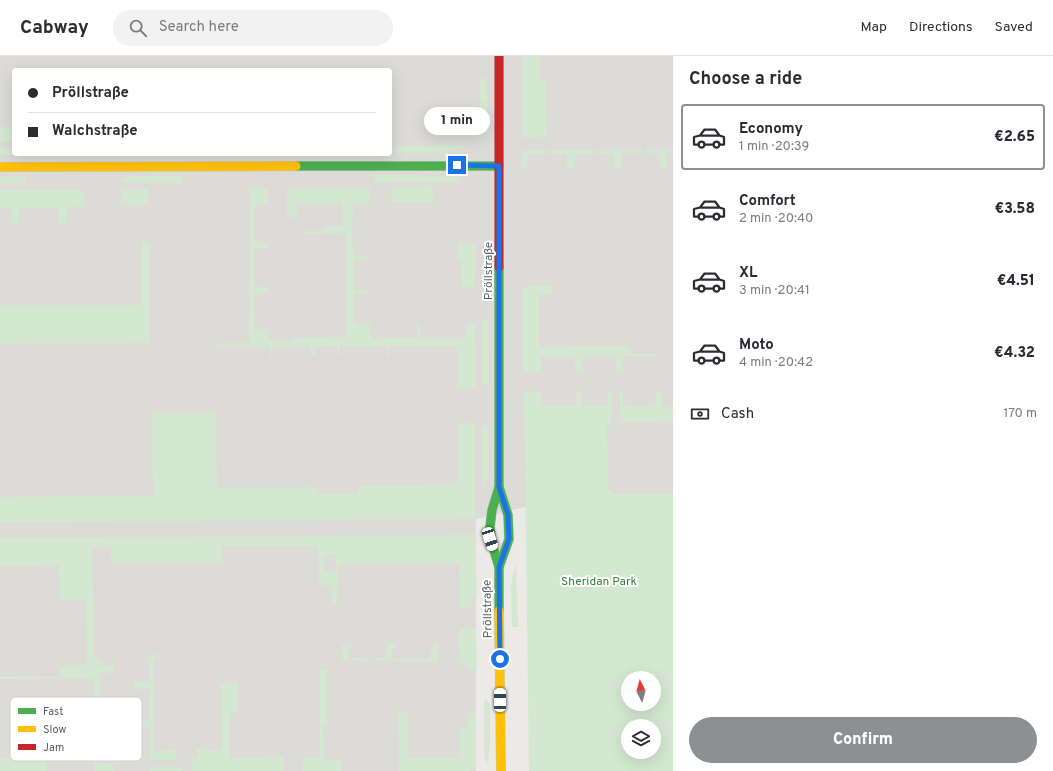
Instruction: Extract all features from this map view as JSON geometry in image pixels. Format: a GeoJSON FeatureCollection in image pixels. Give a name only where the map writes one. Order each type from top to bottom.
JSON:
{"type":"FeatureCollection","features":[{"type":"Feature","properties":{"kind":"street","name":"Pröllstraße"},"geometry":{"type":"LineString","coordinates":[[499,56],[499,487],[508,515],[509,539],[499,567]]}},
{"type":"Feature","properties":{"kind":"street"},"geometry":{"type":"LineString","coordinates":[[0,167],[499,166]]}},
{"type":"Feature","properties":{"kind":"street","name":"Pröllstraße"},"geometry":{"type":"LineString","coordinates":[[499,487],[489,516],[490,539],[499,567],[501,771]]}},
{"type":"Feature","properties":{"kind":"shaded area"},"geometry":{"type":"Polygon","coordinates":[[[0,56],[673,56],[673,506],[524,507],[476,519],[476,771],[0,771],[0,56]]]}},
{"type":"Feature","properties":{"kind":"green space"},"geometry":{"type":"Polygon","coordinates":[[[521,56],[540,56],[540,81],[546,81],[547,137],[522,138],[521,56]]]}},
{"type":"Feature","properties":{"kind":"green space"},"geometry":{"type":"Polygon","coordinates":[[[483,77],[487,80],[487,122],[485,127],[480,125],[480,80],[483,77]]]}},
{"type":"Feature","properties":{"kind":"green space"},"geometry":{"type":"Polygon","coordinates":[[[0,127],[12,127],[12,142],[0,142],[0,127]]]}},
{"type":"Feature","properties":{"kind":"green space"},"geometry":{"type":"Polygon","coordinates":[[[396,146],[464,146],[465,148],[438,153],[396,153],[396,146]]]}},
{"type":"Feature","properties":{"kind":"green space"},"geometry":{"type":"Polygon","coordinates":[[[0,148],[11,148],[11,155],[0,155],[0,148]]]}},
{"type":"Feature","properties":{"kind":"green space"},"geometry":{"type":"Polygon","coordinates":[[[600,149],[642,149],[642,153],[621,153],[621,169],[614,169],[613,154],[600,154],[600,149]]]}},
{"type":"Feature","properties":{"kind":"green space"},"geometry":{"type":"Polygon","coordinates":[[[647,149],[673,149],[673,153],[667,153],[667,168],[660,168],[659,153],[647,153],[647,149]]]}},
{"type":"Feature","properties":{"kind":"green space"},"geometry":{"type":"Polygon","coordinates":[[[522,150],[549,150],[549,154],[528,154],[527,169],[521,169],[522,150]]]}},
{"type":"Feature","properties":{"kind":"green space"},"geometry":{"type":"Polygon","coordinates":[[[553,150],[596,150],[596,154],[575,154],[575,169],[567,169],[567,154],[553,154],[553,150]]]}},
{"type":"Feature","properties":{"kind":"green space"},"geometry":{"type":"Polygon","coordinates":[[[374,174],[462,177],[457,182],[374,182],[374,174]]]}},
{"type":"Feature","properties":{"kind":"green space"},"geometry":{"type":"Polygon","coordinates":[[[0,176],[26,176],[26,183],[0,184],[0,176]]]}},
{"type":"Feature","properties":{"kind":"green space"},"geometry":{"type":"Polygon","coordinates":[[[125,176],[183,176],[183,183],[126,183],[121,180],[125,176]]]}},
{"type":"Feature","properties":{"kind":"green space"},"geometry":{"type":"Polygon","coordinates":[[[433,187],[433,202],[392,202],[392,188],[433,187]]]}},
{"type":"Feature","properties":{"kind":"green space"},"geometry":{"type":"Polygon","coordinates":[[[370,188],[370,203],[353,203],[352,245],[354,245],[354,256],[370,256],[370,259],[354,259],[354,290],[370,290],[370,293],[354,293],[354,324],[370,324],[371,339],[417,338],[417,324],[420,324],[420,339],[466,339],[466,324],[475,323],[476,388],[457,388],[457,346],[390,346],[390,355],[387,355],[387,346],[340,346],[340,355],[337,355],[337,346],[315,347],[315,356],[311,356],[310,347],[273,347],[273,356],[270,356],[270,347],[217,347],[217,343],[249,343],[250,189],[267,189],[268,204],[254,205],[254,243],[267,243],[267,248],[254,248],[254,287],[268,287],[268,293],[254,293],[254,329],[268,329],[268,341],[293,341],[293,338],[346,337],[345,233],[304,234],[304,231],[326,231],[327,226],[343,226],[342,203],[297,204],[297,217],[287,217],[287,189],[370,188]]]}},
{"type":"Feature","properties":{"kind":"green space"},"geometry":{"type":"Polygon","coordinates":[[[121,189],[148,189],[148,205],[121,205],[121,189]]]}},
{"type":"Feature","properties":{"kind":"green space"},"geometry":{"type":"Polygon","coordinates":[[[0,190],[83,190],[84,207],[67,207],[67,223],[59,223],[59,208],[19,208],[19,223],[12,223],[12,208],[0,208],[0,190]]]}},
{"type":"Feature","properties":{"kind":"green space"},"geometry":{"type":"Polygon","coordinates":[[[141,242],[149,242],[149,343],[0,344],[0,305],[141,305],[141,242]]]}},
{"type":"Feature","properties":{"kind":"green space"},"geometry":{"type":"Polygon","coordinates":[[[458,243],[476,244],[475,287],[461,287],[461,261],[458,261],[458,243]]]}},
{"type":"Feature","properties":{"kind":"green space"},"geometry":{"type":"Polygon","coordinates":[[[526,286],[549,286],[553,288],[553,293],[539,294],[539,347],[628,346],[629,354],[660,354],[660,356],[623,356],[623,372],[616,372],[615,356],[582,357],[583,372],[575,372],[575,357],[541,357],[541,372],[523,372],[523,289],[526,286]]]}},
{"type":"Feature","properties":{"kind":"green space"},"geometry":{"type":"Polygon","coordinates":[[[485,320],[488,322],[489,383],[484,385],[482,383],[481,322],[485,320]]]}},
{"type":"Feature","properties":{"kind":"green space","name":"Sheridan Park"},"geometry":{"type":"Polygon","coordinates":[[[577,391],[582,391],[582,406],[608,406],[608,391],[612,391],[611,425],[607,425],[608,490],[611,490],[612,494],[673,494],[673,771],[529,771],[524,392],[541,392],[541,406],[576,406],[577,391]]]}},
{"type":"Feature","properties":{"kind":"green space"},"geometry":{"type":"Polygon","coordinates":[[[620,391],[623,391],[623,406],[655,407],[656,392],[663,392],[663,407],[673,407],[673,421],[621,422],[620,391]]]}},
{"type":"Feature","properties":{"kind":"green space"},"geometry":{"type":"Polygon","coordinates":[[[152,413],[216,413],[217,488],[317,487],[317,494],[357,494],[357,486],[457,485],[457,423],[475,423],[475,519],[0,522],[0,497],[153,496],[152,413]]]}},
{"type":"Feature","properties":{"kind":"green space"},"geometry":{"type":"Polygon","coordinates":[[[486,424],[488,427],[489,471],[483,492],[481,426],[486,424]]]}},
{"type":"Feature","properties":{"kind":"green space"},"geometry":{"type":"Polygon","coordinates":[[[475,535],[477,596],[472,598],[471,607],[477,608],[460,608],[459,563],[338,564],[337,603],[332,604],[332,585],[319,585],[318,546],[222,546],[223,563],[111,563],[111,547],[92,547],[94,658],[100,658],[100,666],[115,666],[115,673],[100,673],[100,697],[94,697],[94,678],[0,679],[0,677],[59,677],[59,668],[66,665],[87,665],[86,600],[60,600],[59,565],[0,566],[0,538],[475,535]],[[324,554],[324,572],[336,572],[336,554],[324,554]]]}},
{"type":"Feature","properties":{"kind":"green space"},"geometry":{"type":"Polygon","coordinates":[[[516,563],[518,627],[512,627],[511,584],[516,563]]]}},
{"type":"Feature","properties":{"kind":"green space"},"geometry":{"type":"Polygon","coordinates":[[[462,629],[476,629],[477,670],[468,670],[468,663],[460,663],[458,632],[462,629]]]}},
{"type":"Feature","properties":{"kind":"green space"},"geometry":{"type":"Polygon","coordinates":[[[390,643],[396,644],[390,658],[405,660],[406,658],[412,660],[413,658],[420,660],[421,658],[428,660],[434,644],[437,643],[438,661],[342,660],[341,645],[351,644],[346,658],[353,660],[354,657],[361,659],[362,657],[369,660],[369,658],[376,660],[377,657],[384,659],[390,643]]]}},
{"type":"Feature","properties":{"kind":"green space"},"geometry":{"type":"Polygon","coordinates":[[[146,655],[164,655],[164,657],[154,658],[154,751],[177,750],[176,760],[150,760],[149,728],[142,728],[142,721],[149,721],[149,689],[133,689],[133,682],[149,682],[149,658],[146,658],[146,655]]]}},
{"type":"Feature","properties":{"kind":"green space"},"geometry":{"type":"Polygon","coordinates":[[[320,670],[327,670],[327,726],[323,726],[324,760],[341,760],[341,771],[303,771],[302,758],[320,758],[320,670]]]}},
{"type":"Feature","properties":{"kind":"green space"},"geometry":{"type":"Polygon","coordinates":[[[221,683],[238,683],[238,713],[229,713],[229,758],[284,757],[284,771],[192,771],[192,758],[197,758],[197,749],[222,750],[221,683]]]}},
{"type":"Feature","properties":{"kind":"green space"},"geometry":{"type":"Polygon","coordinates":[[[486,699],[490,704],[490,746],[488,763],[485,759],[484,752],[484,703],[486,699]]]}},
{"type":"Feature","properties":{"kind":"green space"},"geometry":{"type":"Polygon","coordinates":[[[398,712],[408,712],[408,758],[459,758],[460,728],[468,728],[468,713],[476,713],[476,766],[470,771],[399,771],[398,712]]]}},
{"type":"Feature","properties":{"kind":"green space"},"geometry":{"type":"Polygon","coordinates":[[[0,758],[10,758],[10,761],[47,761],[47,771],[0,771],[0,758]]]}},
{"type":"Feature","properties":{"kind":"green space"},"geometry":{"type":"Polygon","coordinates":[[[95,761],[99,761],[99,764],[113,764],[114,771],[95,771],[95,761]]]}},
{"type":"Feature","properties":{"kind":"green space"},"geometry":{"type":"Polygon","coordinates":[[[150,767],[183,767],[183,771],[150,771],[150,767]]]}},
{"type":"Feature","properties":{"kind":"traffic: fast"},"geometry":{"type":"LineString","coordinates":[[296,166],[499,166]]}},
{"type":"Feature","properties":{"kind":"traffic: fast"},"geometry":{"type":"LineString","coordinates":[[499,267],[499,487],[492,510],[490,527],[492,544],[499,567],[499,611]]}},
{"type":"Feature","properties":{"kind":"traffic: fast"},"geometry":{"type":"LineString","coordinates":[[499,487],[508,515],[509,539],[499,567]]}},
{"type":"Feature","properties":{"kind":"traffic: slow"},"geometry":{"type":"LineString","coordinates":[[0,167],[296,166]]}},
{"type":"Feature","properties":{"kind":"traffic: slow"},"geometry":{"type":"LineString","coordinates":[[499,611],[501,771]]}},
{"type":"Feature","properties":{"kind":"traffic: jam"},"geometry":{"type":"LineString","coordinates":[[499,56],[499,267]]}},
{"type":"Feature","properties":{"kind":"route"},"geometry":{"type":"LineString","coordinates":[[457,165],[499,166],[499,487],[508,515],[509,539],[499,567],[500,659]]}}]}
